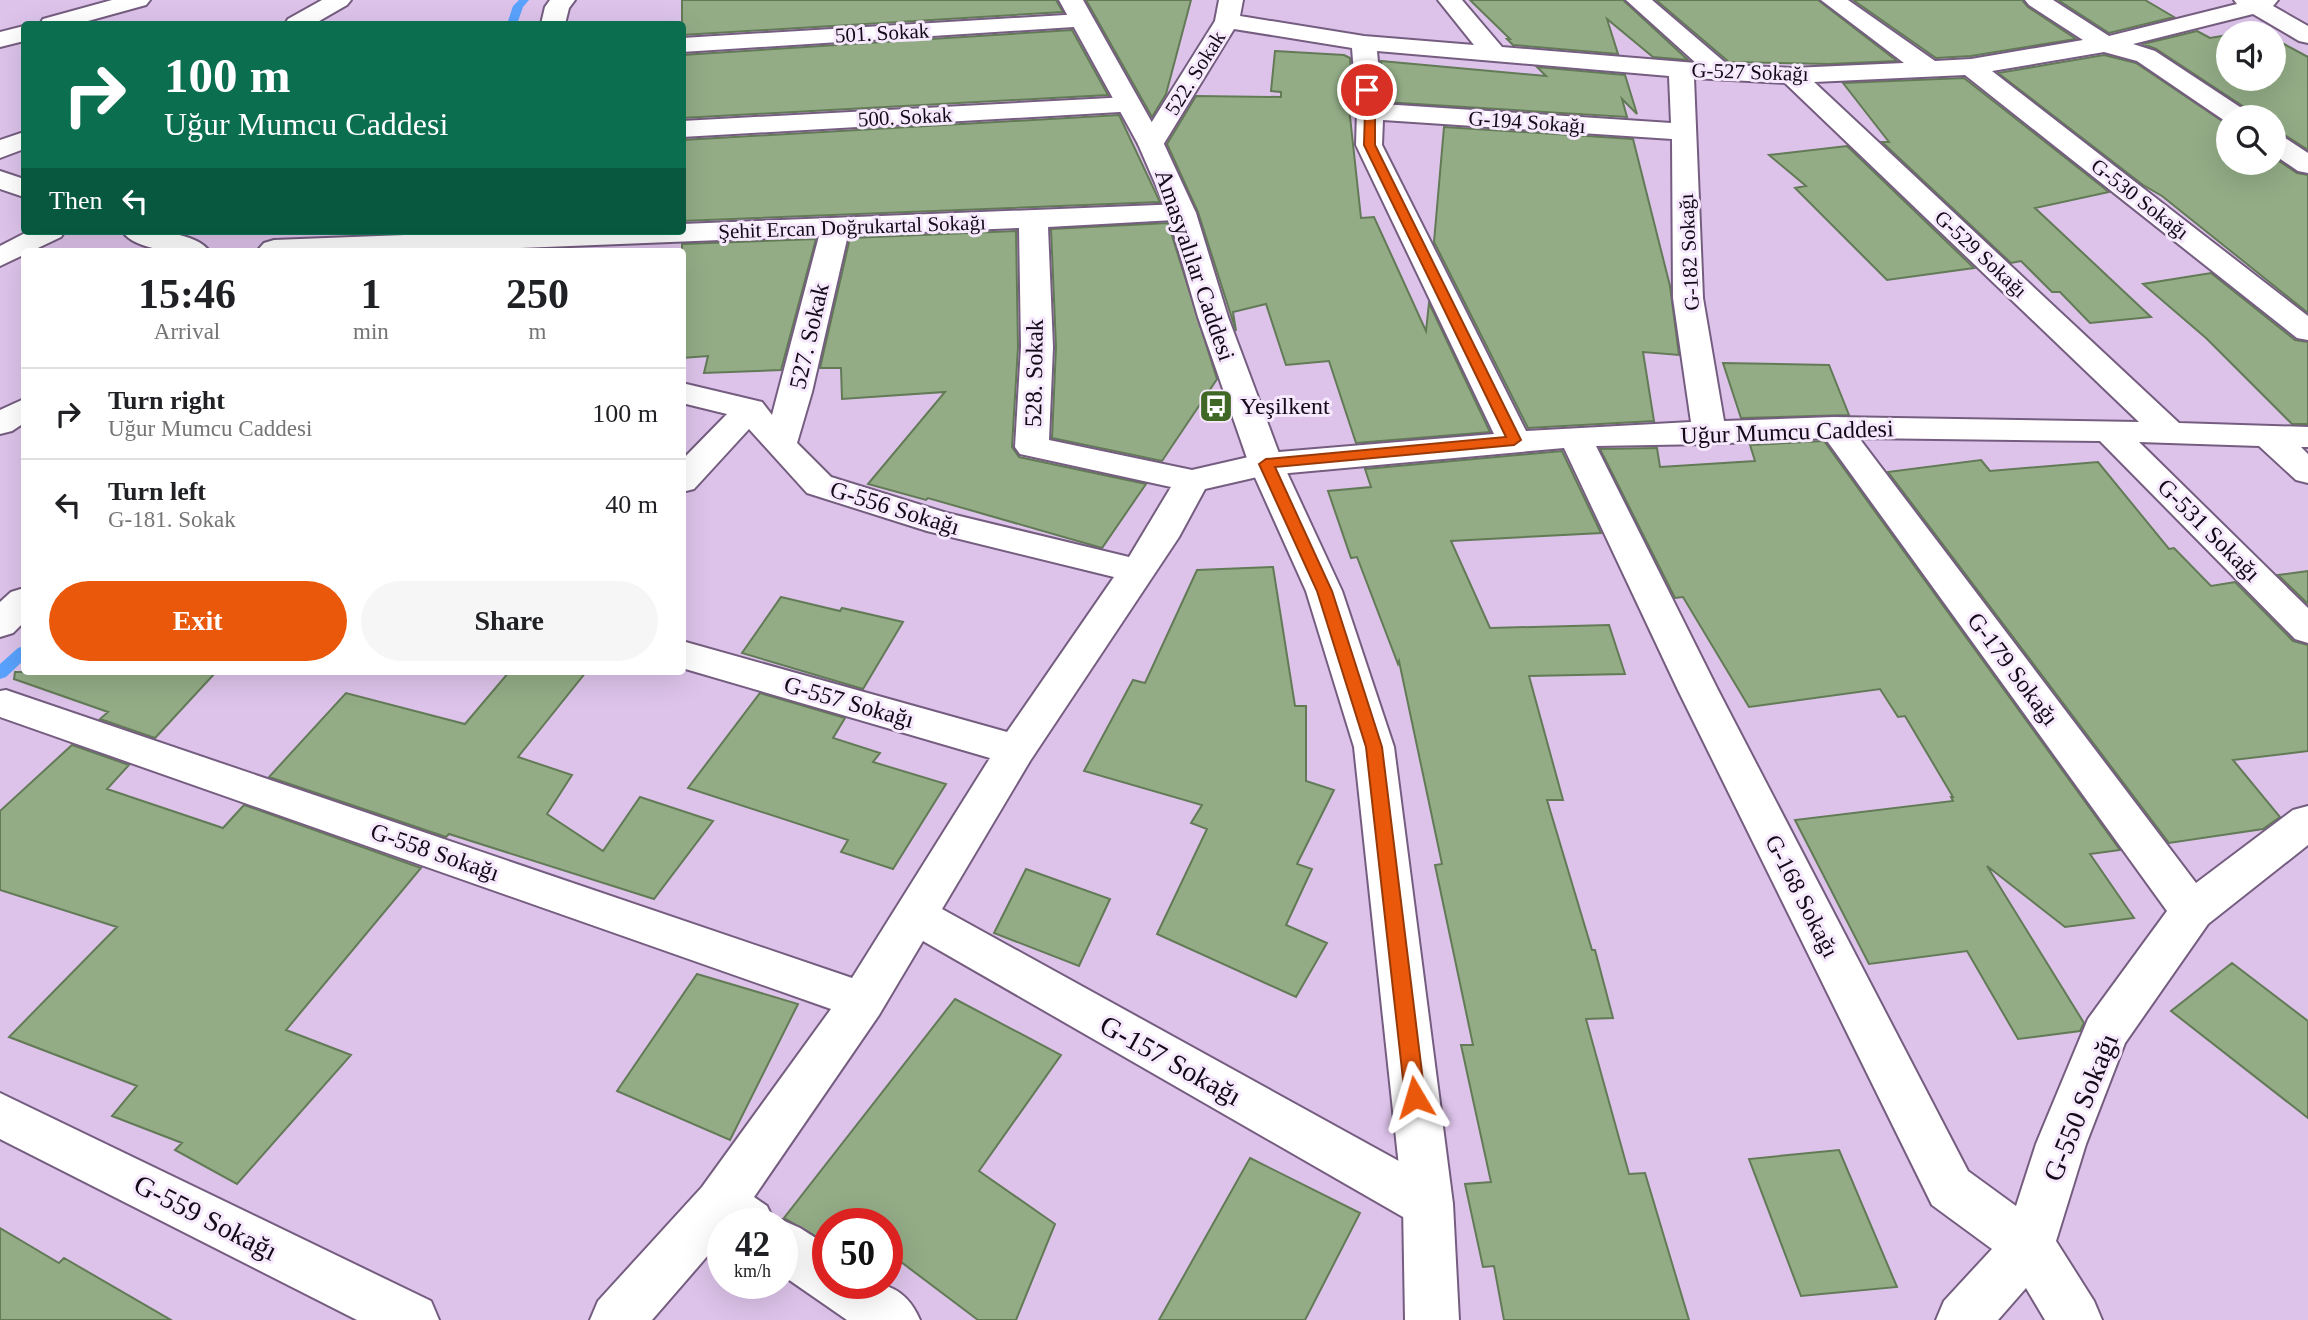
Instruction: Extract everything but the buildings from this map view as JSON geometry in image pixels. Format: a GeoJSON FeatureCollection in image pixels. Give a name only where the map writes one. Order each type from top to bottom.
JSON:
{"type":"FeatureCollection","features":[{"type":"Feature","properties":{"kind":"street"},"geometry":{"type":"LineString","coordinates":[[63,21],[138,0]]}},
{"type":"Feature","properties":{"kind":"street"},"geometry":{"type":"LineString","coordinates":[[302,21],[339,0]]}},
{"type":"Feature","properties":{"kind":"street"},"geometry":{"type":"LineString","coordinates":[[554,21],[557,7],[563,0]]}},
{"type":"Feature","properties":{"kind":"street"},"geometry":{"type":"LineString","coordinates":[[1450,0],[1494,54]]}},
{"type":"Feature","properties":{"kind":"street"},"geometry":{"type":"LineString","coordinates":[[1638,0],[1719,70]]}},
{"type":"Feature","properties":{"kind":"street"},"geometry":{"type":"LineString","coordinates":[[1833,0],[1929,69]]}},
{"type":"Feature","properties":{"kind":"street"},"geometry":{"type":"LineString","coordinates":[[2037,0],[2105,44],[2146,56],[2219,105]]}},
{"type":"Feature","properties":{"kind":"street"},"geometry":{"type":"LineString","coordinates":[[2256,2],[2308,36]]}},
{"type":"Feature","properties":{"kind":"street","name":"G-527 Sokağı"},"geometry":{"type":"LineString","coordinates":[[1229,10],[1364,43],[1681,70],[1792,76],[1971,67],[2105,44],[2256,2]]}},
{"type":"Feature","properties":{"kind":"street","name":"522. Sokak"},"geometry":{"type":"LineString","coordinates":[[1152,144],[1229,10]]}},
{"type":"Feature","properties":{"kind":"street","name":"Amasyalılar Caddesi"},"geometry":{"type":"LineString","coordinates":[[1076,11],[1152,144],[1182,213],[1213,317],[1266,464],[1324,591],[1374,747],[1428,1204],[1432,1320]]}},
{"type":"Feature","properties":{"kind":"street","name":"501. Sokak"},"geometry":{"type":"LineString","coordinates":[[686,46],[1076,11]]}},
{"type":"Feature","properties":{"kind":"street"},"geometry":{"type":"LineString","coordinates":[[0,40],[21,34]]}},
{"type":"Feature","properties":{"kind":"street"},"geometry":{"type":"LineString","coordinates":[[1364,43],[1370,145],[1514,440]]}},
{"type":"Feature","properties":{"kind":"street","name":"G-530 Sokağı"},"geometry":{"type":"LineString","coordinates":[[1971,67],[2308,331]]}},
{"type":"Feature","properties":{"kind":"street","name":"G-182 Sokağı"},"geometry":{"type":"LineString","coordinates":[[1681,70],[1688,298],[1699,355],[1709,434]]}},
{"type":"Feature","properties":{"kind":"street","name":"G-529 Sokağı"},"geometry":{"type":"LineString","coordinates":[[1792,76],[2170,433]]}},
{"type":"Feature","properties":{"kind":"street","name":"500. Sokak"},"geometry":{"type":"LineString","coordinates":[[686,129],[1128,105]]}},
{"type":"Feature","properties":{"kind":"street","name":"G-194 Sokağı"},"geometry":{"type":"LineString","coordinates":[[1370,111],[1685,132]]}},
{"type":"Feature","properties":{"kind":"street"},"geometry":{"type":"LineString","coordinates":[[0,150],[21,141]]}},
{"type":"Feature","properties":{"kind":"street"},"geometry":{"type":"LineString","coordinates":[[2286,151],[2308,165]]}},
{"type":"Feature","properties":{"kind":"street"},"geometry":{"type":"LineString","coordinates":[[0,179],[21,188]]}},
{"type":"Feature","properties":{"kind":"street","name":"Şehit Ercan Doğrukartal Sokağı"},"geometry":{"type":"LineString","coordinates":[[306,248],[495,242],[625,244],[835,229],[1182,213]]}},
{"type":"Feature","properties":{"kind":"street","name":"528. Sokak"},"geometry":{"type":"LineString","coordinates":[[1033,220],[1037,347],[1032,447],[1192,481]]}},
{"type":"Feature","properties":{"kind":"street","name":"527. Sokak"},"geometry":{"type":"LineString","coordinates":[[780,443],[796,392],[835,229]]}},
{"type":"Feature","properties":{"kind":"street"},"geometry":{"type":"LineString","coordinates":[[0,257],[43,235]]}},
{"type":"Feature","properties":{"kind":"street"},"geometry":{"type":"LineString","coordinates":[[147,235],[184,248]]}},
{"type":"Feature","properties":{"kind":"street"},"geometry":{"type":"LineString","coordinates":[[686,394],[750,409]]}},
{"type":"Feature","properties":{"kind":"street"},"geometry":{"type":"LineString","coordinates":[[686,477],[750,409]]}},
{"type":"Feature","properties":{"kind":"street","name":"G-556 Sokağı"},"geometry":{"type":"LineString","coordinates":[[750,409],[787,453],[819,485],[940,523],[1138,571]]}},
{"type":"Feature","properties":{"kind":"street"},"geometry":{"type":"LineString","coordinates":[[0,424],[21,411]]}},
{"type":"Feature","properties":{"kind":"street","name":"Uğur Mumcu Caddesi"},"geometry":{"type":"LineString","coordinates":[[1192,481],[1266,464],[1514,440],[1834,427],[2308,437]]}},
{"type":"Feature","properties":{"kind":"street","name":"G-179 Sokağı"},"geometry":{"type":"LineString","coordinates":[[1834,427],[2192,911]]}},
{"type":"Feature","properties":{"kind":"street","name":"G-531 Sokağı"},"geometry":{"type":"LineString","coordinates":[[2109,431],[2308,630]]}},
{"type":"Feature","properties":{"kind":"street"},"geometry":{"type":"LineString","coordinates":[[2267,435],[2308,472]]}},
{"type":"Feature","properties":{"kind":"street","name":"G-168 Sokağı"},"geometry":{"type":"LineString","coordinates":[[1575,438],[1698,690],[1950,1188],[2029,1245],[2075,1320]]}},
{"type":"Feature","properties":{"kind":"street"},"geometry":{"type":"LineString","coordinates":[[739,1208],[1016,750],[1166,529],[1192,481]]}},
{"type":"Feature","properties":{"kind":"street"},"geometry":{"type":"LineString","coordinates":[[0,624],[21,604]]}},
{"type":"Feature","properties":{"kind":"street","name":"G-557 Sokağı"},"geometry":{"type":"LineString","coordinates":[[686,655],[1016,750]]}},
{"type":"Feature","properties":{"kind":"street","name":"G-558 Sokağı"},"geometry":{"type":"LineString","coordinates":[[6,704],[863,1000]]}},
{"type":"Feature","properties":{"kind":"street","name":"G-550 Sokağı"},"geometry":{"type":"LineString","coordinates":[[1963,1320],[2029,1245],[2061,1143],[2105,1033],[2192,911],[2308,822]]}},
{"type":"Feature","properties":{"kind":"street","name":"G-157 Sokağı"},"geometry":{"type":"LineString","coordinates":[[915,915],[1428,1204]]}},
{"type":"Feature","properties":{"kind":"street","name":"G-559 Sokağı"},"geometry":{"type":"LineString","coordinates":[[0,1115],[412,1320]]}},
{"type":"Feature","properties":{"kind":"street"},"geometry":{"type":"LineString","coordinates":[[617,1320],[707,1239]]}},
{"type":"Feature","properties":{"kind":"street"},"geometry":{"type":"LineString","coordinates":[[862,1299],[893,1320]]}},
{"type":"Feature","properties":{"kind":"waterway"},"geometry":{"type":"LineString","coordinates":[[513,21],[518,6],[524,0]]}},
{"type":"Feature","properties":{"kind":"waterway"},"geometry":{"type":"LineString","coordinates":[[0,673],[21,655]]}},
{"type":"Feature","properties":{"kind":"place","name":"Yeşilkent"},"geometry":{"type":"Point","coordinates":[1216,406]}},
{"type":"Feature","properties":{"kind":"route"},"geometry":{"type":"LineString","coordinates":[[1367,90],[1370,145],[1514,440],[1266,464],[1324,591],[1374,747],[1415,1097]]}}]}
